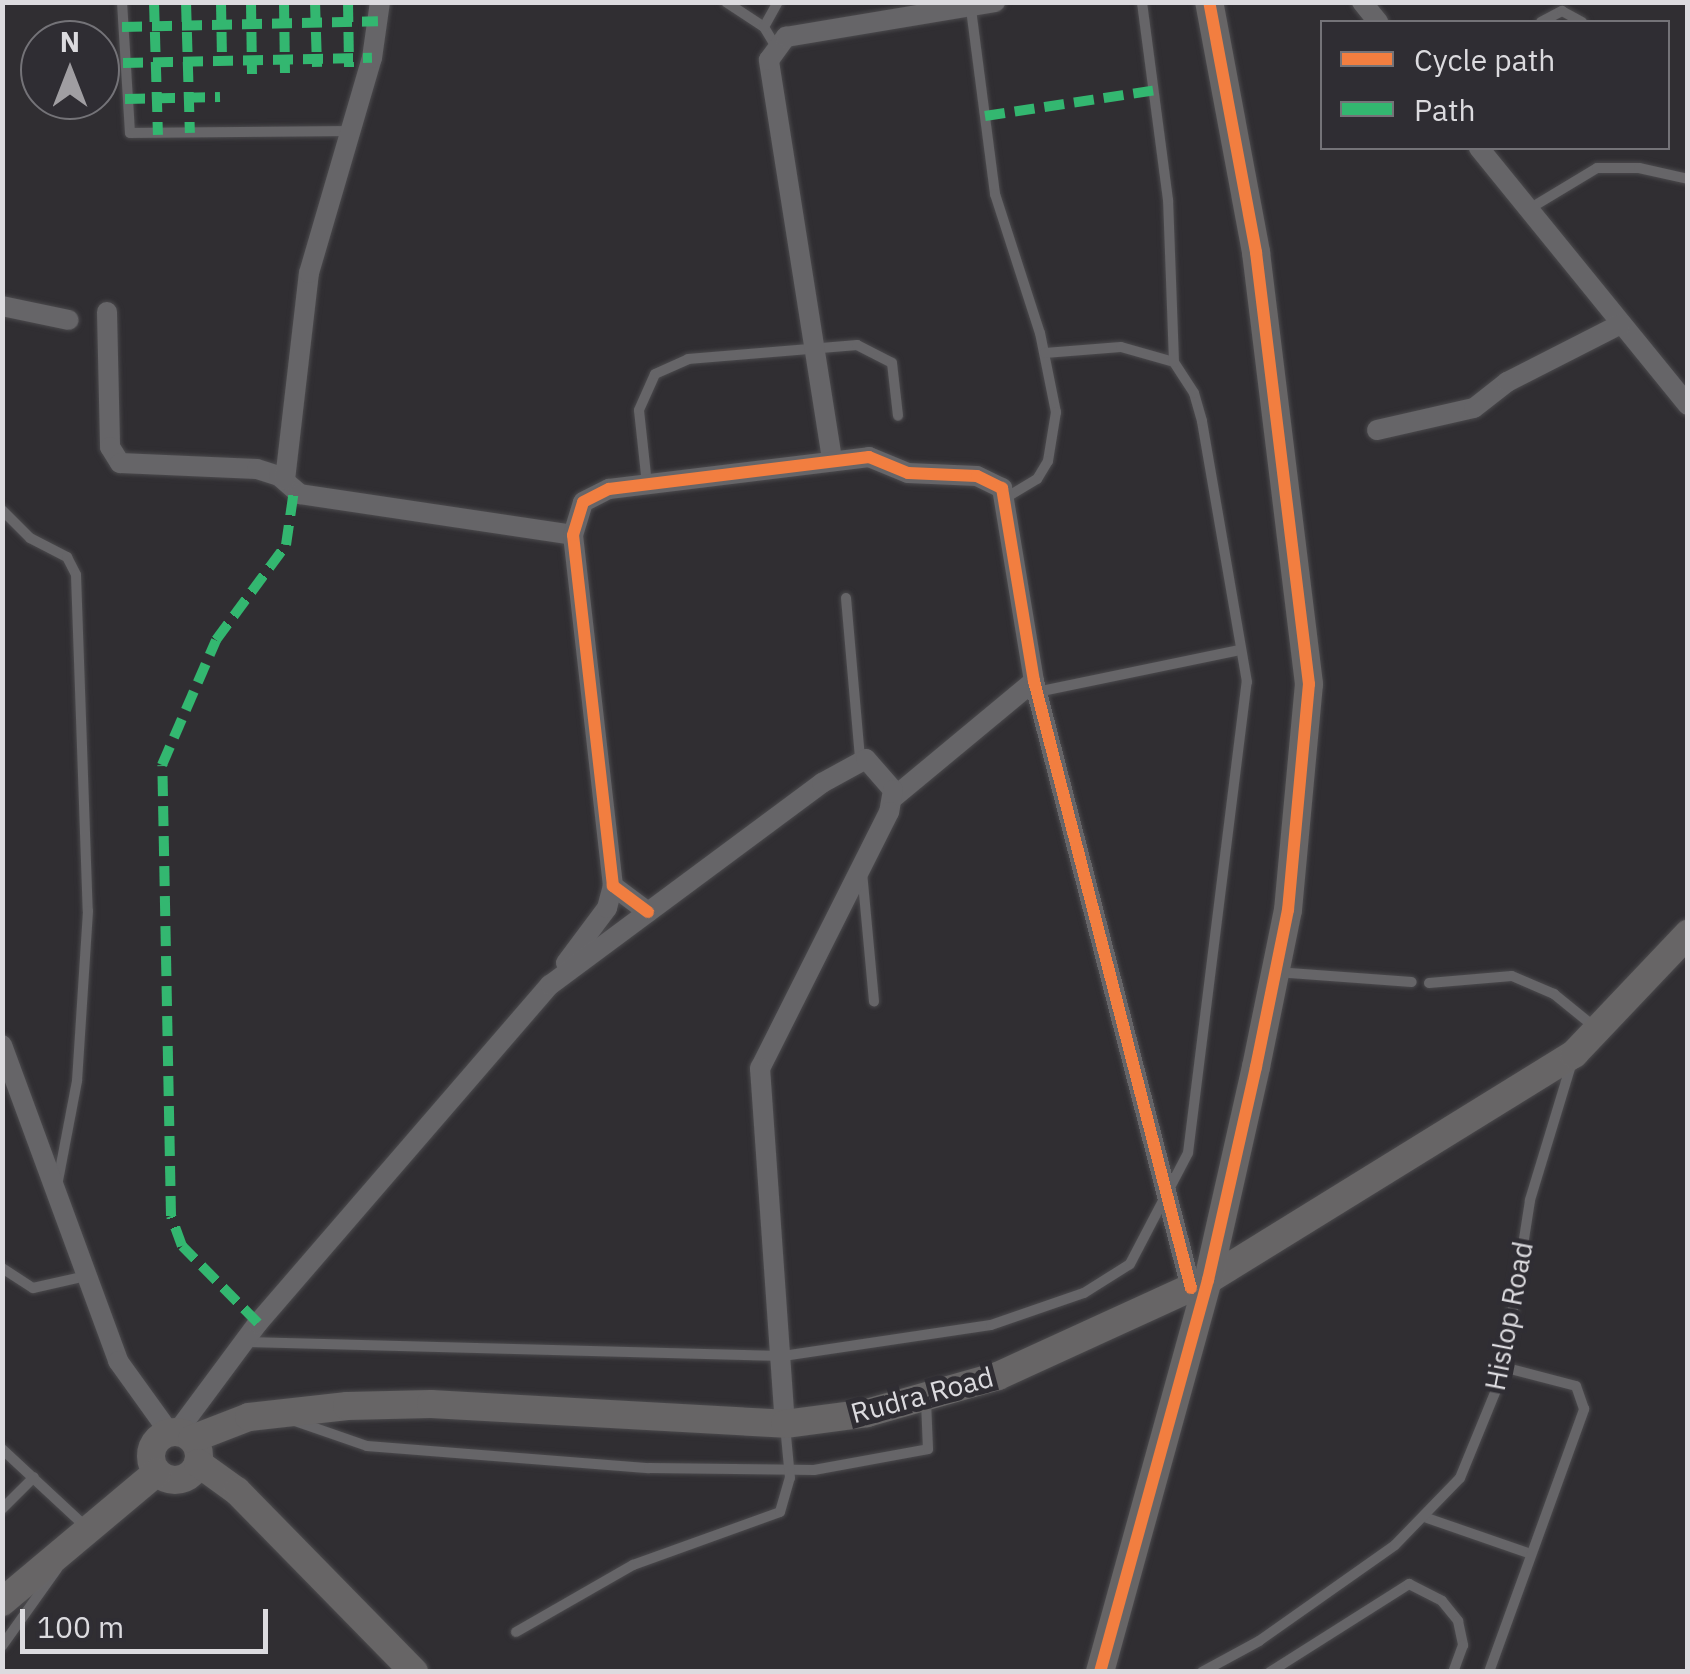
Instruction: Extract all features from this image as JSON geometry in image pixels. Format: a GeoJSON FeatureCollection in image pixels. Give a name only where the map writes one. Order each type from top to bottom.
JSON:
{"type":"FeatureCollection","features":[{"type":"Feature","properties":{"kind":"street"},"geometry":{"type":"LineString","coordinates":[[285,480],[310,274],[380,2]]}},
{"type":"Feature","properties":{"kind":"street"},"geometry":{"type":"LineString","coordinates":[[832,459],[768,72],[769,36],[786,37],[971,9],[994,2]]}},
{"type":"Feature","properties":{"kind":"street"},"geometry":{"type":"LineString","coordinates":[[1100,1672],[1200,1284],[1288,910],[1308,665],[1256,252],[1209,2]]}},
{"type":"Feature","properties":{"kind":"street"},"geometry":{"type":"LineString","coordinates":[[1481,150],[1685,396]]}},
{"type":"Feature","properties":{"kind":"street"},"geometry":{"type":"LineString","coordinates":[[2,306],[69,320]]}},
{"type":"Feature","properties":{"kind":"street"},"geometry":{"type":"LineString","coordinates":[[107,312],[114,458],[132,465],[257,469],[285,480],[300,494],[573,535]]}},
{"type":"Feature","properties":{"kind":"street"},"geometry":{"type":"LineString","coordinates":[[1376,430],[1474,408],[1507,382],[1622,324]]}},
{"type":"Feature","properties":{"kind":"street"},"geometry":{"type":"LineString","coordinates":[[2,1602],[157,1472],[151,1449],[184,1441],[245,1342],[595,927],[612,886],[572,520],[591,495],[646,484],[869,456],[908,473],[977,476],[1007,498],[1036,687],[1163,1195],[1200,1284]]}},
{"type":"Feature","properties":{"kind":"street"},"geometry":{"type":"LineString","coordinates":[[785,1424],[760,1068],[893,798],[1036,687]]}},
{"type":"Feature","properties":{"kind":"street"},"geometry":{"type":"LineString","coordinates":[[550,985],[860,759],[882,770],[893,798]]}},
{"type":"Feature","properties":{"kind":"street"},"geometry":{"type":"LineString","coordinates":[[612,886],[648,912]]}},
{"type":"Feature","properties":{"kind":"street","name":"Hislop Road"},"geometry":{"type":"LineString","coordinates":[[1574,1054],[1688,934]]}},
{"type":"Feature","properties":{"kind":"street"},"geometry":{"type":"LineString","coordinates":[[2,1045],[118,1361],[184,1441],[414,1672]]}},
{"type":"Feature","properties":{"kind":"street","name":"Rudra Road"},"geometry":{"type":"LineString","coordinates":[[157,1472],[180,1479],[184,1441],[277,1413],[431,1404],[785,1424],[925,1397],[1026,1364],[1200,1284],[1574,1054]]}},
{"type":"Feature","properties":{"kind":"lane"},"geometry":{"type":"LineString","coordinates":[[122,2],[130,134],[349,131]]}},
{"type":"Feature","properties":{"kind":"lane"},"geometry":{"type":"LineString","coordinates":[[726,2],[769,36],[778,2]]}},
{"type":"Feature","properties":{"kind":"lane"},"geometry":{"type":"LineString","coordinates":[[245,1342],[782,1356],[992,1325],[1084,1293],[1130,1264],[1188,1153],[1236,797],[1247,682],[1202,421],[1194,394],[1174,362],[1168,200],[1142,2]]}},
{"type":"Feature","properties":{"kind":"lane"},"geometry":{"type":"LineString","coordinates":[[971,9],[1004,240],[1045,352],[1056,412],[1053,444],[1037,478],[1007,498]]}},
{"type":"Feature","properties":{"kind":"lane"},"geometry":{"type":"LineString","coordinates":[[1545,20],[1562,11],[1578,20]]}},
{"type":"Feature","properties":{"kind":"lane"},"geometry":{"type":"LineString","coordinates":[[1529,209],[1597,168],[1638,168],[1688,179]]}},
{"type":"Feature","properties":{"kind":"lane"},"geometry":{"type":"LineString","coordinates":[[646,484],[639,410],[655,374],[688,359],[812,344],[857,345],[892,364],[898,416]]}},
{"type":"Feature","properties":{"kind":"lane"},"geometry":{"type":"LineString","coordinates":[[1045,352],[1097,345],[1174,362]]}},
{"type":"Feature","properties":{"kind":"lane"},"geometry":{"type":"LineString","coordinates":[[2,510],[30,538],[66,557],[76,574],[88,911],[77,1081],[56,1192]]}},
{"type":"Feature","properties":{"kind":"lane"},"geometry":{"type":"LineString","coordinates":[[846,598],[860,759]]}},
{"type":"Feature","properties":{"kind":"lane"},"geometry":{"type":"LineString","coordinates":[[1036,687],[1240,650]]}},
{"type":"Feature","properties":{"kind":"lane"},"geometry":{"type":"LineString","coordinates":[[862,866],[874,1001]]}},
{"type":"Feature","properties":{"kind":"lane"},"geometry":{"type":"LineString","coordinates":[[1274,972],[1412,982]]}},
{"type":"Feature","properties":{"kind":"lane"},"geometry":{"type":"LineString","coordinates":[[1430,982],[1512,976],[1554,994],[1597,1029]]}},
{"type":"Feature","properties":{"kind":"lane","name":"Hislop Road"},"geometry":{"type":"LineString","coordinates":[[1202,1672],[1258,1641],[1427,1518],[1460,1478],[1504,1368],[1530,1200],[1574,1054]]}},
{"type":"Feature","properties":{"kind":"lane"},"geometry":{"type":"LineString","coordinates":[[2,1268],[33,1288],[87,1276]]}},
{"type":"Feature","properties":{"kind":"lane"},"geometry":{"type":"LineString","coordinates":[[1490,1672],[1584,1399],[1576,1386],[1504,1368]]}},
{"type":"Feature","properties":{"kind":"lane"},"geometry":{"type":"LineString","coordinates":[[277,1413],[367,1446],[650,1468],[789,1470],[919,1454],[930,1441],[925,1397]]}},
{"type":"Feature","properties":{"kind":"lane"},"geometry":{"type":"LineString","coordinates":[[516,1632],[633,1564],[771,1517],[786,1501],[789,1470],[785,1424]]}},
{"type":"Feature","properties":{"kind":"lane"},"geometry":{"type":"LineString","coordinates":[[2,1450],[34,1477],[83,1531],[2,1646]]}},
{"type":"Feature","properties":{"kind":"lane"},"geometry":{"type":"LineString","coordinates":[[2,1509],[34,1477]]}},
{"type":"Feature","properties":{"kind":"lane"},"geometry":{"type":"LineString","coordinates":[[1427,1518],[1531,1554]]}},
{"type":"Feature","properties":{"kind":"lane"},"geometry":{"type":"LineString","coordinates":[[1270,1672],[1409,1584],[1442,1601],[1458,1620],[1463,1645],[1453,1672]]}},
{"type":"Feature","properties":{"kind":"marked path"},"geometry":{"type":"LineString","coordinates":[[154,2],[158,135]]}},
{"type":"Feature","properties":{"kind":"marked path"},"geometry":{"type":"LineString","coordinates":[[186,2],[190,133]]}},
{"type":"Feature","properties":{"kind":"marked path"},"geometry":{"type":"LineString","coordinates":[[221,2],[222,61]]}},
{"type":"Feature","properties":{"kind":"marked path"},"geometry":{"type":"LineString","coordinates":[[251,2],[252,74]]}},
{"type":"Feature","properties":{"kind":"marked path"},"geometry":{"type":"LineString","coordinates":[[284,2],[285,73]]}},
{"type":"Feature","properties":{"kind":"marked path"},"geometry":{"type":"LineString","coordinates":[[315,2],[317,67]]}},
{"type":"Feature","properties":{"kind":"marked path"},"geometry":{"type":"LineString","coordinates":[[348,2],[349,67]]}},
{"type":"Feature","properties":{"kind":"marked path"},"geometry":{"type":"LineString","coordinates":[[122,27],[378,21]]}},
{"type":"Feature","properties":{"kind":"marked path"},"geometry":{"type":"LineString","coordinates":[[123,63],[372,58]]}},
{"type":"Feature","properties":{"kind":"marked path"},"geometry":{"type":"LineString","coordinates":[[985,116],[1156,90]]}},
{"type":"Feature","properties":{"kind":"marked path"},"geometry":{"type":"LineString","coordinates":[[125,99],[220,97]]}},
{"type":"Feature","properties":{"kind":"marked path"},"geometry":{"type":"LineString","coordinates":[[258,1323],[182,1246],[171,1216],[162,765],[216,640],[286,545],[294,490]]}},
{"type":"Feature","properties":{"kind":"cycle path"},"geometry":{"type":"LineString","coordinates":[[1100,1672],[1208,1280],[1256,1067],[1288,910],[1309,684],[1256,252],[1209,2]]}},
{"type":"Feature","properties":{"kind":"cycle path"},"geometry":{"type":"LineString","coordinates":[[648,912],[613,886],[573,535],[583,502],[609,489],[869,457],[908,473],[977,476],[1002,488],[1034,681],[1191,1288]]}}]}
